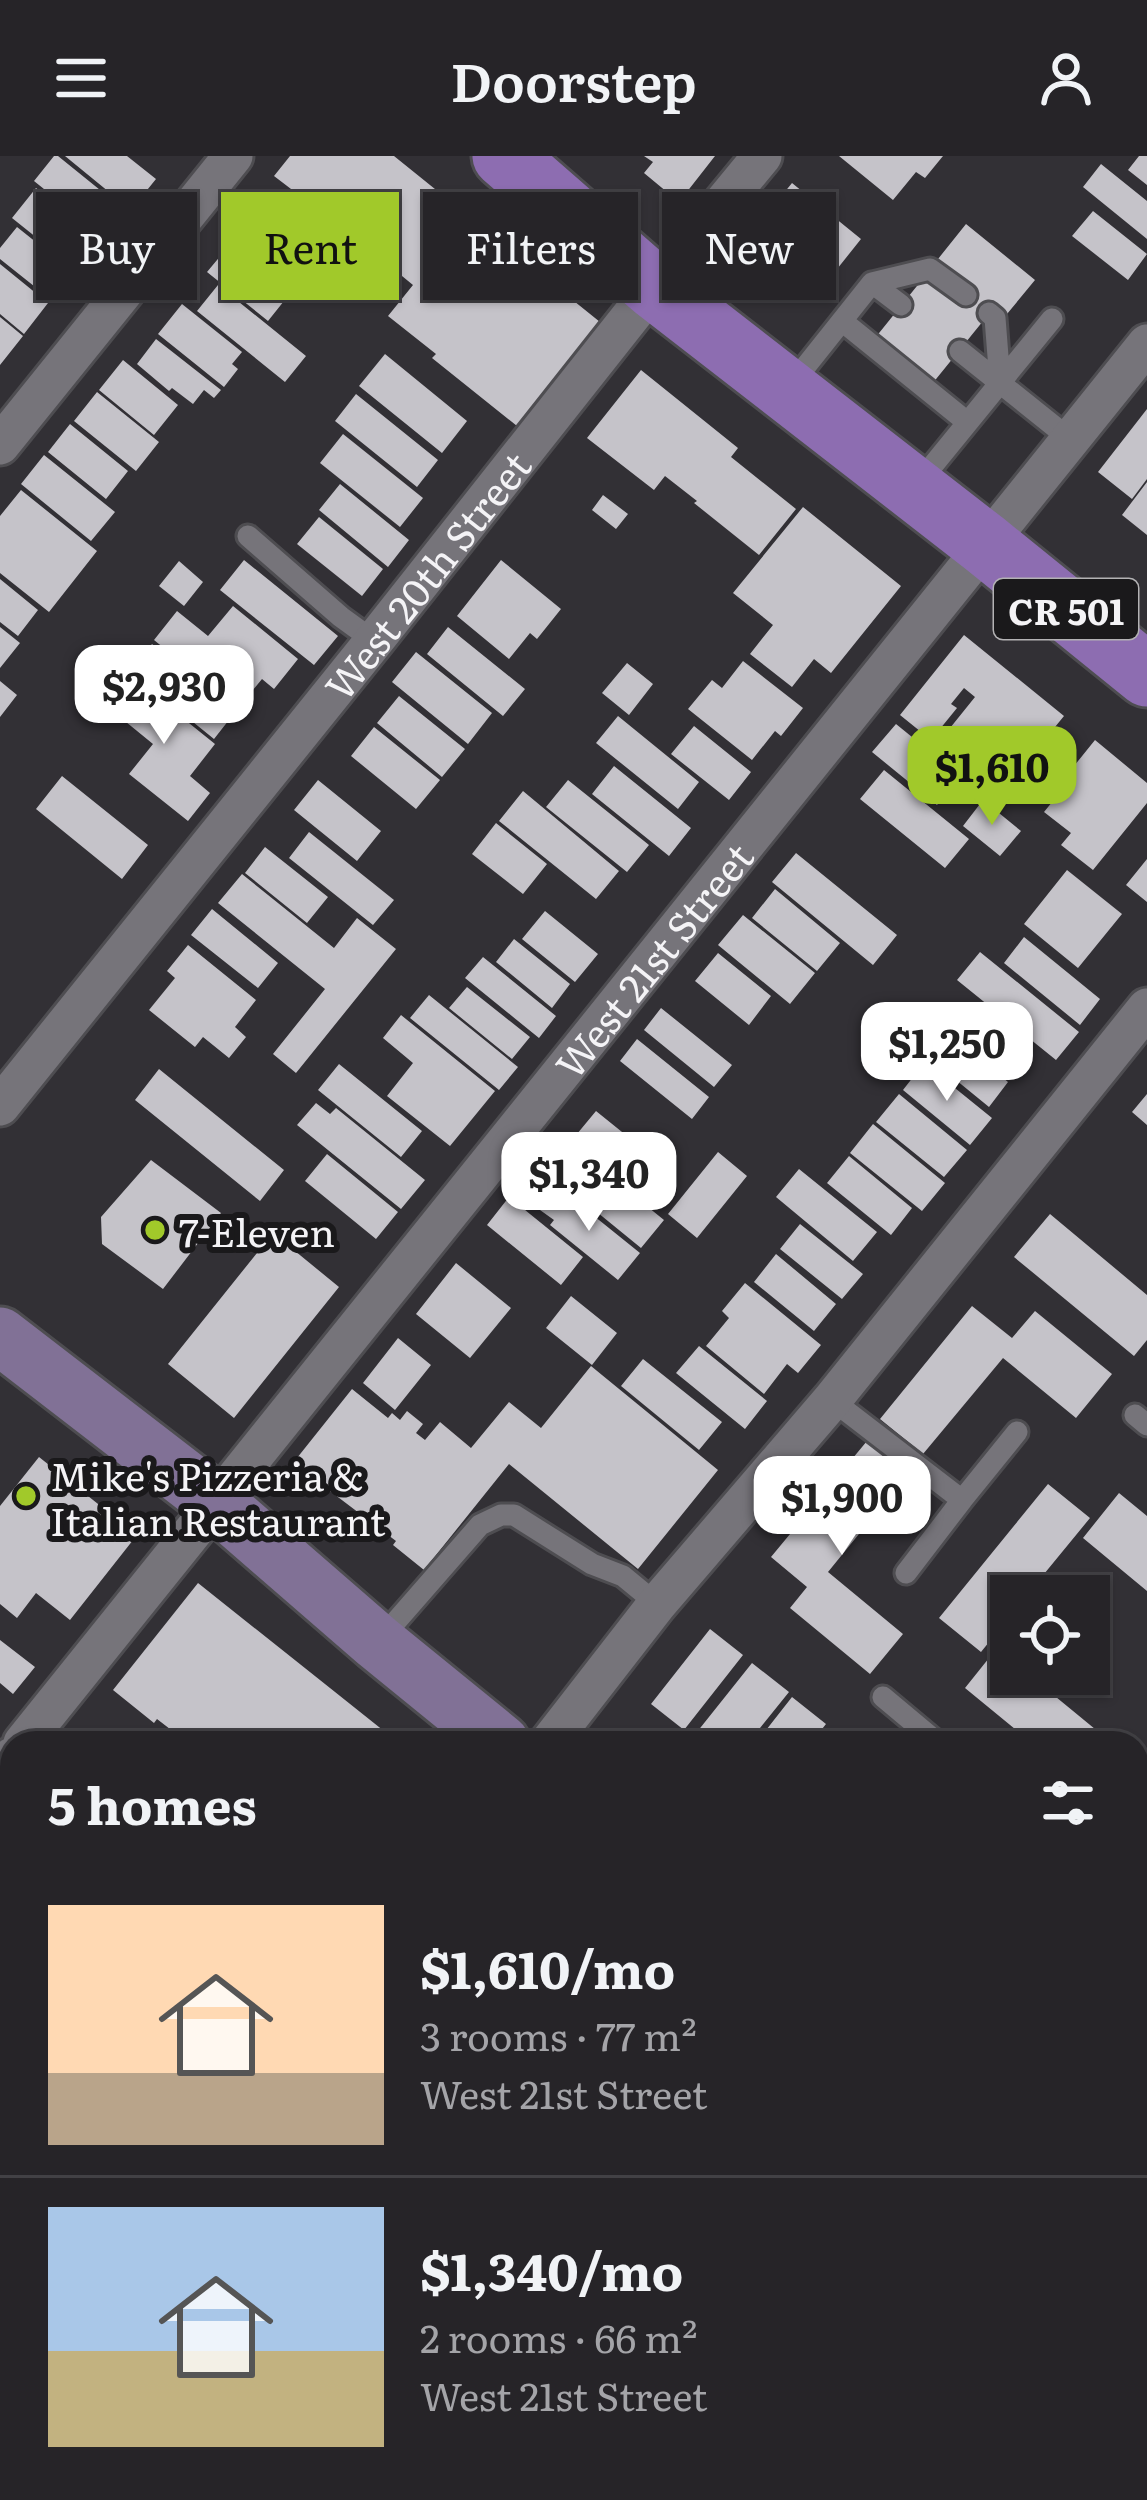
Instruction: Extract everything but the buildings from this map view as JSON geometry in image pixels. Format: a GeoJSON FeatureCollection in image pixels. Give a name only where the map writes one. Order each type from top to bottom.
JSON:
{"type":"FeatureCollection","features":[{"type":"Feature","properties":{"kind":"main road","name":"CR 501"},"geometry":{"type":"LineString","coordinates":[[504,156],[654,287],[1147,675]]}},
{"type":"Feature","properties":{"kind":"main road"},"geometry":{"type":"LineString","coordinates":[[0,1336],[218,1504],[486,1731]]}},
{"type":"Feature","properties":{"kind":"street"},"geometry":{"type":"LineString","coordinates":[[0,445],[233,156]]}},
{"type":"Feature","properties":{"kind":"street","name":"West 20th Street"},"geometry":{"type":"LineString","coordinates":[[0,1106],[761,156]]}},
{"type":"Feature","properties":{"kind":"street","name":"West 21st Street"},"geometry":{"type":"LineString","coordinates":[[33,1731],[1147,344]]}},
{"type":"Feature","properties":{"kind":"street"},"geometry":{"type":"LineString","coordinates":[[558,1731],[657,1604],[832,1400],[1147,1008]]}},
{"type":"Feature","properties":{"kind":"lane"},"geometry":{"type":"LineString","coordinates":[[787,391],[872,284],[930,268],[966,295]]}},
{"type":"Feature","properties":{"kind":"lane"},"geometry":{"type":"LineString","coordinates":[[872,284],[901,305]]}},
{"type":"Feature","properties":{"kind":"lane"},"geometry":{"type":"LineString","coordinates":[[989,313],[995,317],[1000,382]]}},
{"type":"Feature","properties":{"kind":"lane"},"geometry":{"type":"LineString","coordinates":[[914,490],[1052,319]]}},
{"type":"Feature","properties":{"kind":"lane"},"geometry":{"type":"LineString","coordinates":[[842,320],[967,422]]}},
{"type":"Feature","properties":{"kind":"lane"},"geometry":{"type":"LineString","coordinates":[[960,350],[1070,439]]}},
{"type":"Feature","properties":{"kind":"lane"},"geometry":{"type":"LineString","coordinates":[[248,536],[374,641]]}},
{"type":"Feature","properties":{"kind":"lane"},"geometry":{"type":"LineString","coordinates":[[832,1400],[962,1500]]}},
{"type":"Feature","properties":{"kind":"lane"},"geometry":{"type":"LineString","coordinates":[[906,1573],[1018,1432]]}},
{"type":"Feature","properties":{"kind":"lane"},"geometry":{"type":"LineString","coordinates":[[377,1642],[480,1526],[501,1514],[514,1515],[592,1564],[623,1576],[657,1604]]}},
{"type":"Feature","properties":{"kind":"lane"},"geometry":{"type":"LineString","coordinates":[[883,1697],[924,1731]]}},
{"type":"Feature","properties":{"kind":"place","name":"7-Eleven"},"geometry":{"type":"Point","coordinates":[155,1230]}},
{"type":"Feature","properties":{"kind":"place","name":"Mike's Pizzeria & Italian Restaurant"},"geometry":{"type":"Point","coordinates":[26,1496]}}]}
